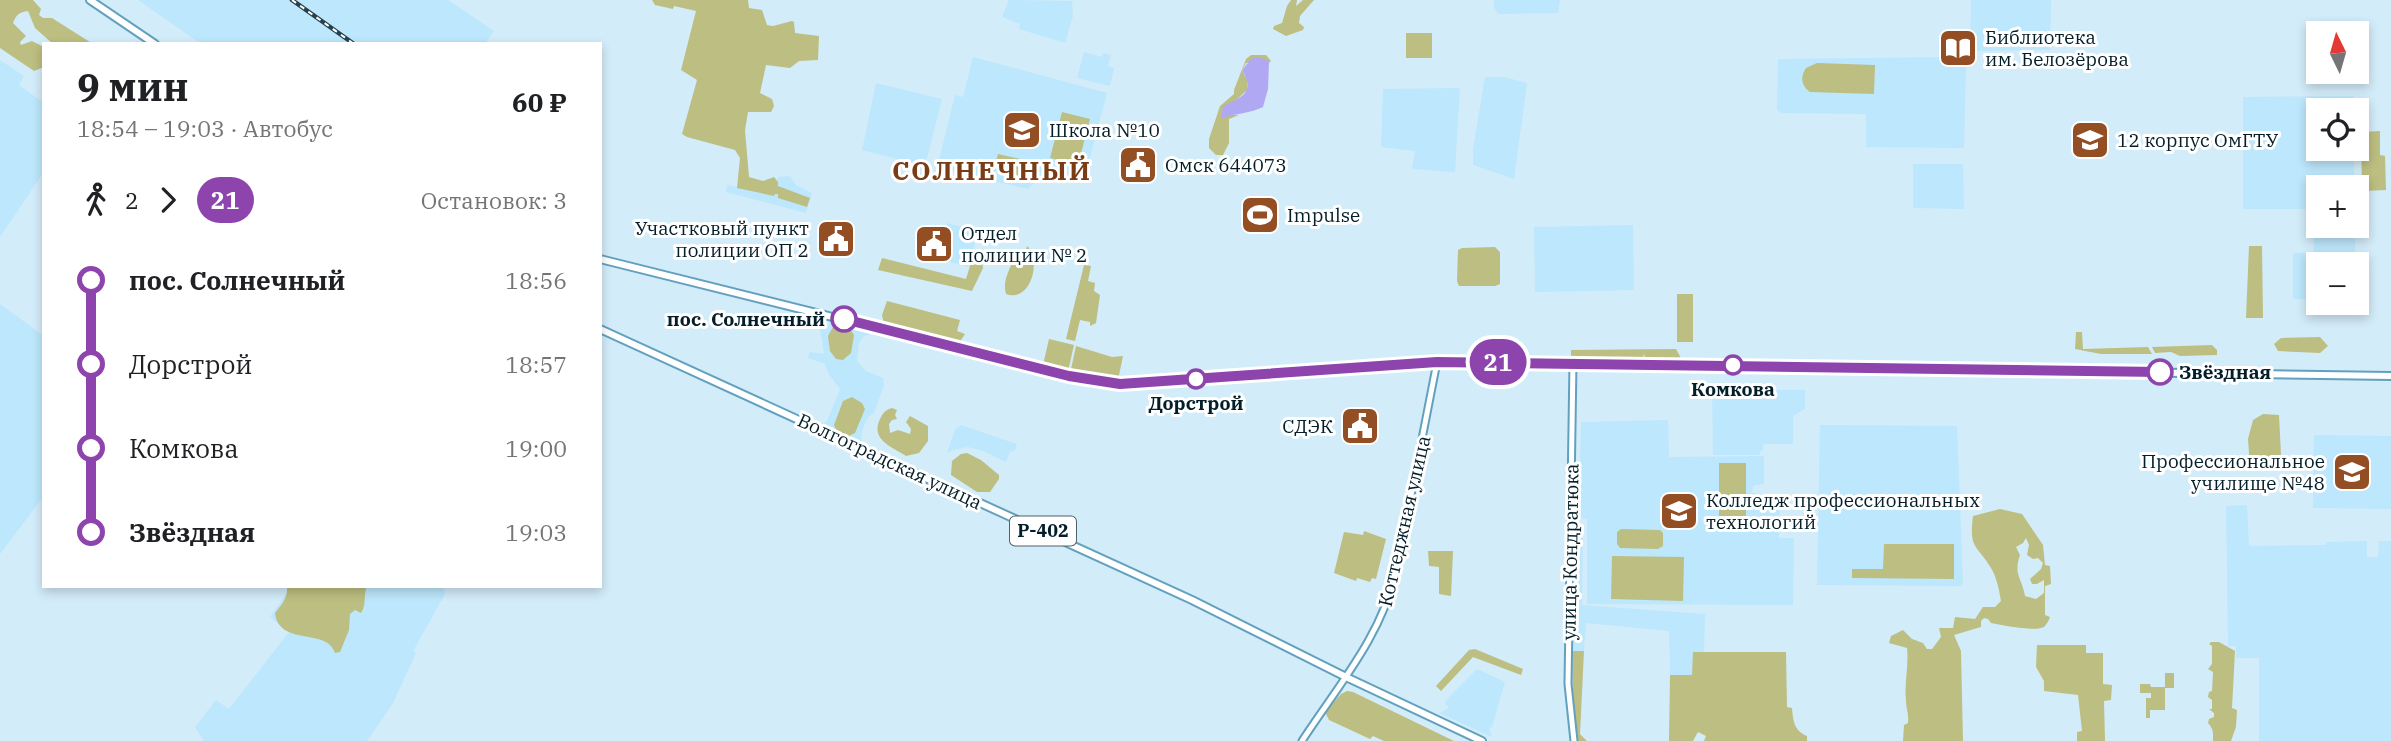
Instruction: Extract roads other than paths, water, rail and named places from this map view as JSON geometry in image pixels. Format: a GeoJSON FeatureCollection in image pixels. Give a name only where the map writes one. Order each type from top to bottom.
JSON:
{"type":"FeatureCollection","features":[{"type":"Feature","properties":{"kind":"main road"},"geometry":{"type":"LineString","coordinates":[[90,0],[152,42]]}},
{"type":"Feature","properties":{"kind":"main road"},"geometry":{"type":"LineString","coordinates":[[602,259],[1104,383],[1132,384],[1437,362],[2391,376]]}},
{"type":"Feature","properties":{"kind":"main road","name":"Волгоградская улица"},"geometry":{"type":"LineString","coordinates":[[602,330],[1168,589],[1482,741]]}},
{"type":"Feature","properties":{"kind":"street","name":"Коттеджная улица"},"geometry":{"type":"LineString","coordinates":[[1302,741],[1380,621],[1393,587],[1437,362]]}},
{"type":"Feature","properties":{"kind":"street","name":"улица Кондратюка"},"geometry":{"type":"LineString","coordinates":[[1573,363],[1568,684],[1574,741]]}},
{"type":"Feature","properties":{"kind":"railway"},"geometry":{"type":"LineString","coordinates":[[292,0],[351,42]]}},
{"type":"Feature","properties":{"kind":"place","name":"Библиотека им. Белозёрова"},"geometry":{"type":"Point","coordinates":[1958,48]}},
{"type":"Feature","properties":{"kind":"place","name":"Школа №10"},"geometry":{"type":"Point","coordinates":[1022,130]}},
{"type":"Feature","properties":{"kind":"place","name":"12 корпус ОмГТУ"},"geometry":{"type":"Point","coordinates":[2090,140]}},
{"type":"Feature","properties":{"kind":"place","name":"Омск 644073"},"geometry":{"type":"Point","coordinates":[1138,165]}},
{"type":"Feature","properties":{"kind":"place","name":"Impulse"},"geometry":{"type":"Point","coordinates":[1260,215]}},
{"type":"Feature","properties":{"kind":"place","name":"Участковый пункт полиции ОП 2"},"geometry":{"type":"Point","coordinates":[836,239]}},
{"type":"Feature","properties":{"kind":"place","name":"Отдел полиции № 2"},"geometry":{"type":"Point","coordinates":[934,244]}},
{"type":"Feature","properties":{"kind":"place","name":"пос. Солнечный"},"geometry":{"type":"Point","coordinates":[844,319]}},
{"type":"Feature","properties":{"kind":"place","name":"Комкова"},"geometry":{"type":"Point","coordinates":[1733,365]}},
{"type":"Feature","properties":{"kind":"place","name":"Звёздная"},"geometry":{"type":"Point","coordinates":[2160,372]}},
{"type":"Feature","properties":{"kind":"place","name":"Дорстрой"},"geometry":{"type":"Point","coordinates":[1196,379]}},
{"type":"Feature","properties":{"kind":"place","name":"СДЭК"},"geometry":{"type":"Point","coordinates":[1360,426]}},
{"type":"Feature","properties":{"kind":"place","name":"Профессиональное училище №48"},"geometry":{"type":"Point","coordinates":[2352,472]}},
{"type":"Feature","properties":{"kind":"place","name":"Колледж профессиональных технологий"},"geometry":{"type":"Point","coordinates":[1679,511]}},
{"type":"Feature","properties":{"kind":"district","name":"СОЛНЕЧНЫЙ"},"geometry":{"type":"Point","coordinates":[992,171]}}]}
